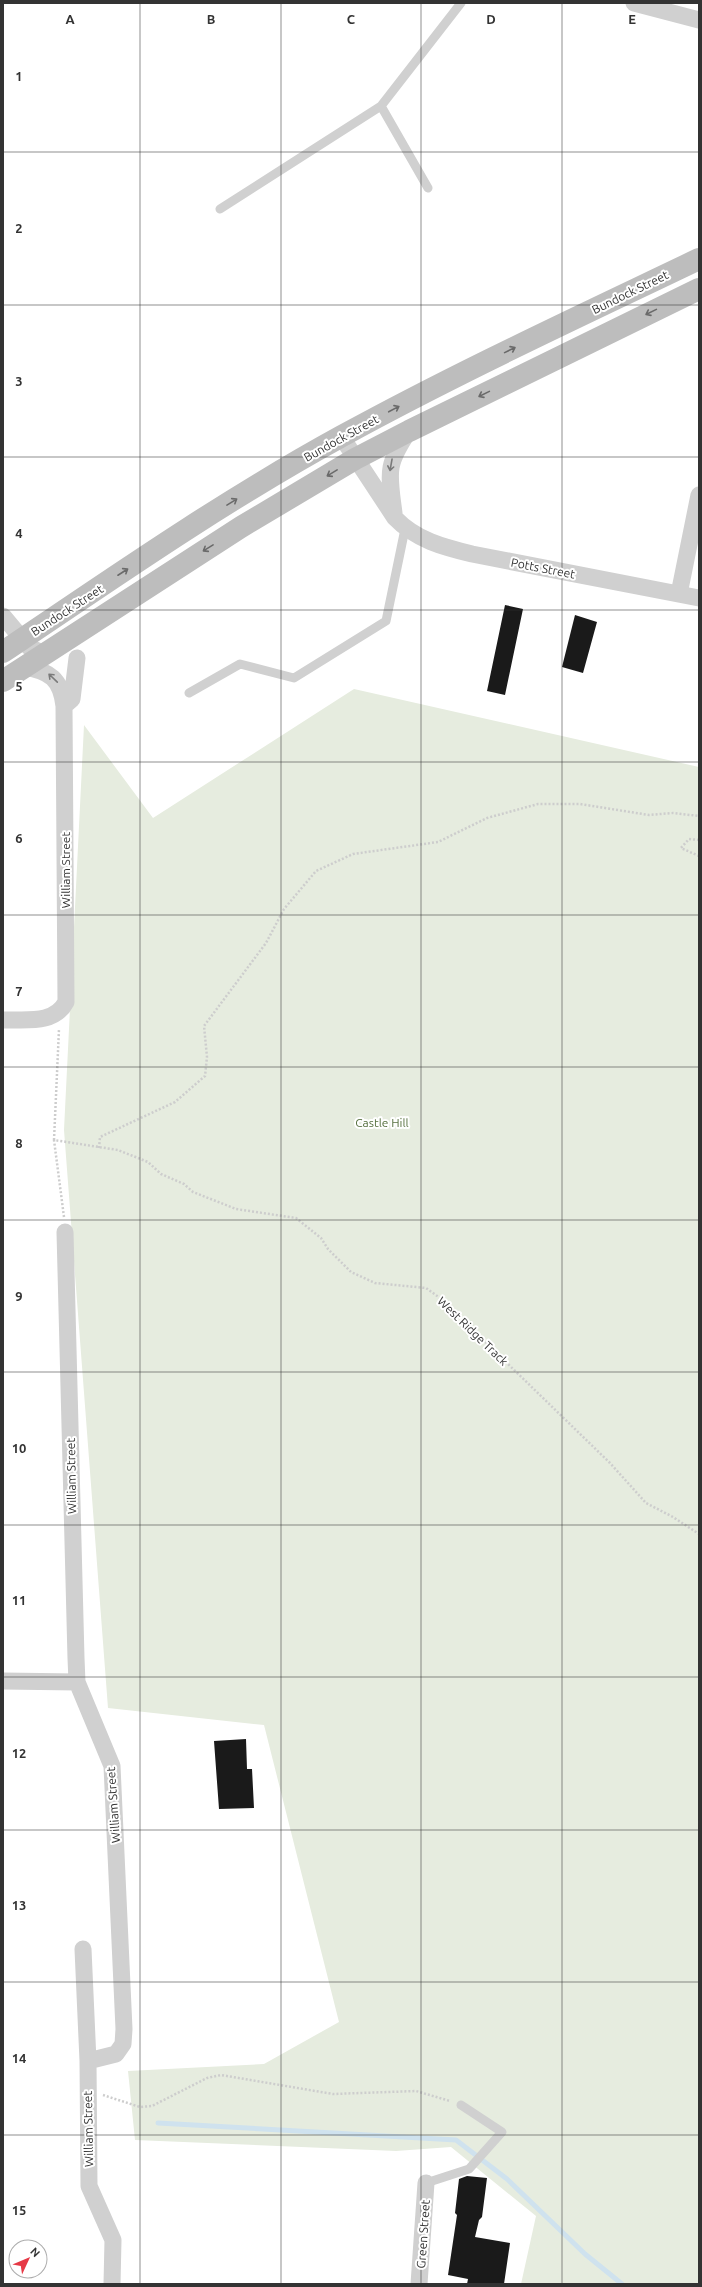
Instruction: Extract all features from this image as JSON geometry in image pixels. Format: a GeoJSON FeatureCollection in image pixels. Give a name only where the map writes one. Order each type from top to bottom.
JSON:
{"type":"FeatureCollection","features":[{"type":"Feature","properties":{"kind":"main road","name":"Bundock Street"},"geometry":{"type":"LineString","coordinates":[[12,646],[178,536],[341,436],[447,380],[699,259]]}},
{"type":"Feature","properties":{"kind":"main road","name":"Bundock Street"},"geometry":{"type":"LineString","coordinates":[[3,681],[241,527],[355,459],[409,431],[689,300],[699,289]]}},
{"type":"Feature","properties":{"kind":"street"},"geometry":{"type":"LineString","coordinates":[[634,3],[699,20]]}},
{"type":"Feature","properties":{"kind":"street"},"geometry":{"type":"LineString","coordinates":[[400,524],[390,477],[391,461],[409,431]]}},
{"type":"Feature","properties":{"kind":"street"},"geometry":{"type":"LineString","coordinates":[[341,436],[400,524]]}},
{"type":"Feature","properties":{"kind":"street"},"geometry":{"type":"LineString","coordinates":[[679,594],[699,494]]}},
{"type":"Feature","properties":{"kind":"street","name":"Potts Street"},"geometry":{"type":"LineString","coordinates":[[400,524],[440,546],[466,553],[699,598]]}},
{"type":"Feature","properties":{"kind":"street"},"geometry":{"type":"LineString","coordinates":[[3,616],[12,646],[28,647],[44,654]]}},
{"type":"Feature","properties":{"kind":"street","name":"William Street"},"geometry":{"type":"LineString","coordinates":[[64,706],[72,699],[77,658]]}},
{"type":"Feature","properties":{"kind":"street","name":"William Street"},"geometry":{"type":"LineString","coordinates":[[24,667],[36,669],[50,675],[62,692],[64,706],[66,1002]]}},
{"type":"Feature","properties":{"kind":"street"},"geometry":{"type":"LineString","coordinates":[[3,1020],[42,1019],[53,1017],[63,1009],[66,1002]]}},
{"type":"Feature","properties":{"kind":"street","name":"William Street"},"geometry":{"type":"LineString","coordinates":[[66,1232],[78,1682],[112,1766],[124,2029],[122,2044],[116,2054],[88,2061],[89,2186],[113,2240],[112,2284]]}},
{"type":"Feature","properties":{"kind":"street"},"geometry":{"type":"LineString","coordinates":[[3,1682],[78,1682]]}},
{"type":"Feature","properties":{"kind":"street"},"geometry":{"type":"LineString","coordinates":[[83,1949],[88,2061]]}},
{"type":"Feature","properties":{"kind":"street","name":"Green Street"},"geometry":{"type":"LineString","coordinates":[[419,2284],[426,2183]]}},
{"type":"Feature","properties":{"kind":"lane"},"geometry":{"type":"LineString","coordinates":[[220,209],[381,106],[461,3]]}},
{"type":"Feature","properties":{"kind":"lane"},"geometry":{"type":"LineString","coordinates":[[381,106],[428,188]]}},
{"type":"Feature","properties":{"kind":"lane"},"geometry":{"type":"LineString","coordinates":[[189,693],[240,664],[294,678],[386,622],[400,524]]}},
{"type":"Feature","properties":{"kind":"lane"},"geometry":{"type":"LineString","coordinates":[[426,2183],[469,2168],[502,2132],[461,2105]]}},
{"type":"Feature","properties":{"kind":"path"},"geometry":{"type":"LineString","coordinates":[[99,1148],[100,1137],[175,1102],[205,1076],[208,1057],[204,1026],[266,944],[284,909],[316,871],[353,854],[438,842],[487,818],[538,804],[580,804],[649,815],[673,813],[699,816]]}},
{"type":"Feature","properties":{"kind":"path"},"geometry":{"type":"LineString","coordinates":[[699,840],[689,839],[681,848],[699,856]]}},
{"type":"Feature","properties":{"kind":"path"},"geometry":{"type":"LineString","coordinates":[[66,1002],[58,1024],[60,1038],[54,1140],[66,1232]]}},
{"type":"Feature","properties":{"kind":"path","name":"West Ridge Track"},"geometry":{"type":"LineString","coordinates":[[54,1140],[118,1150],[148,1162],[161,1174],[184,1184],[193,1192],[236,1210],[296,1218],[322,1238],[328,1249],[351,1272],[375,1283],[426,1288],[440,1298],[610,1463],[646,1503],[673,1517],[699,1534]]}},
{"type":"Feature","properties":{"kind":"path"},"geometry":{"type":"LineString","coordinates":[[88,2090],[140,2107],[152,2106],[206,2078],[221,2075],[333,2094],[416,2091],[461,2105]]}},
{"type":"Feature","properties":{"kind":"green space","name":"Castle Hill"},"geometry":{"type":"Polygon","coordinates":[[[354,689],[699,767],[699,2284],[521,2284],[536,2216],[451,2147],[396,2151],[135,2140],[128,2071],[264,2064],[339,2022],[264,1725],[108,1708],[64,1130],[84,725],[153,818],[354,689]]]}},
{"type":"Feature","properties":{"kind":"building"},"geometry":{"type":"Polygon","coordinates":[[[505,605],[523,609],[505,695],[487,691],[505,605]]]}},
{"type":"Feature","properties":{"kind":"building"},"geometry":{"type":"Polygon","coordinates":[[[575,615],[597,622],[583,673],[562,667],[575,615]]]}},
{"type":"Feature","properties":{"kind":"building"},"geometry":{"type":"Polygon","coordinates":[[[246,1739],[247,1769],[252,1769],[254,1808],[219,1809],[214,1741],[246,1739]]]}},
{"type":"Feature","properties":{"kind":"building"},"geometry":{"type":"Polygon","coordinates":[[[467,2176],[487,2178],[482,2217],[479,2220],[475,2237],[510,2243],[504,2284],[467,2284],[468,2279],[448,2275],[457,2215],[455,2213],[459,2179],[467,2176]]]}},
{"type":"Feature","properties":{"kind":"waterway"},"geometry":{"type":"LineString","coordinates":[[158,2123],[456,2140],[507,2179],[585,2254],[622,2284]]}}]}
